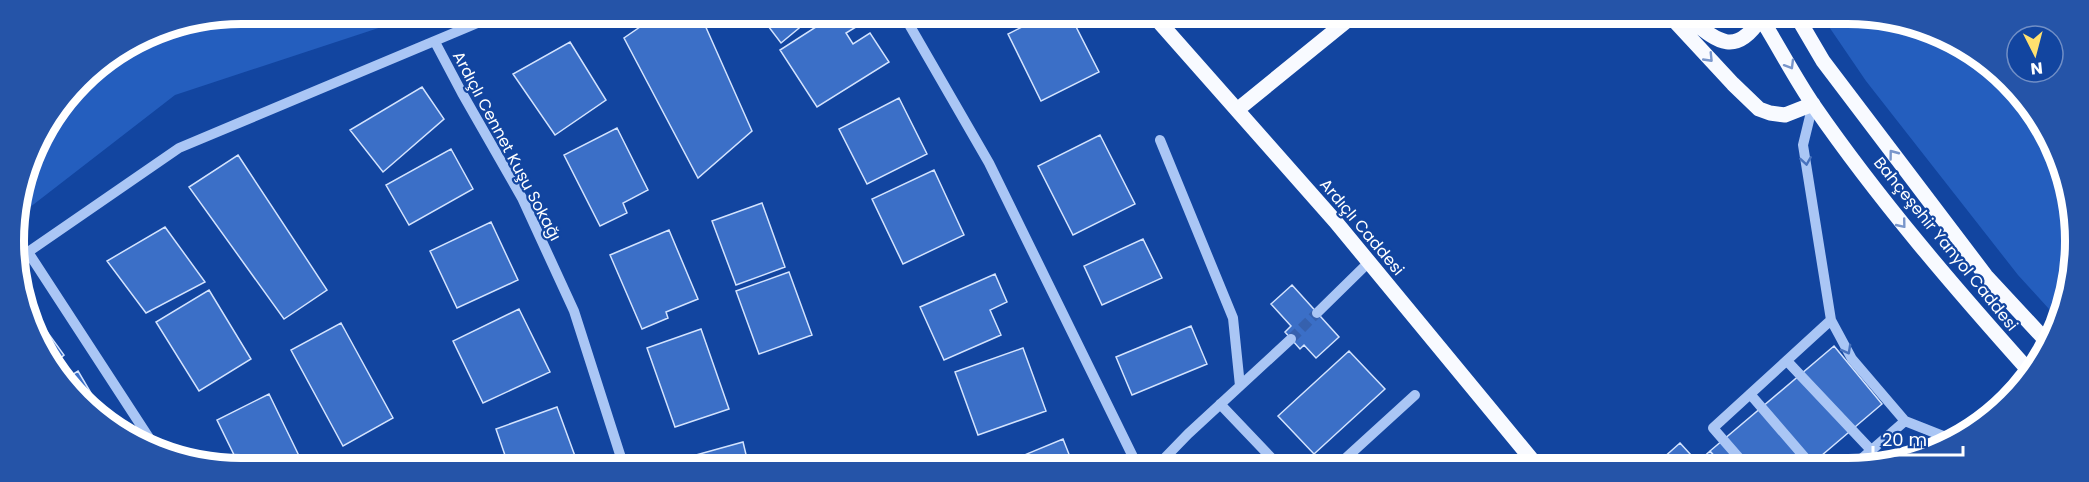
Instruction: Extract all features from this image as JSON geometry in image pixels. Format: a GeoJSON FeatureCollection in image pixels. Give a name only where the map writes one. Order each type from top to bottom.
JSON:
{"type":"FeatureCollection","features":[{"type":"Feature","properties":{"kind":"main road","name":"Ardıçlı Caddesi"},"geometry":{"type":"LineString","coordinates":[[1161,24],[1369,262],[1531,458]]}},
{"type":"Feature","properties":{"kind":"main road"},"geometry":{"type":"LineString","coordinates":[[1237,110],[1343,24]]}},
{"type":"Feature","properties":{"kind":"main road"},"geometry":{"type":"LineString","coordinates":[[1677,24],[1759,109],[1785,115],[1813,104]]}},
{"type":"Feature","properties":{"kind":"main road"},"geometry":{"type":"LineString","coordinates":[[1696,24],[1713,38],[1727,43],[1740,41],[1756,24]]}},
{"type":"Feature","properties":{"kind":"main road","name":"Bahçeşehir Yanyol Caddesi"},"geometry":{"type":"LineString","coordinates":[[1764,24],[1813,104],[1887,206],[1946,278],[2025,366]]}},
{"type":"Feature","properties":{"kind":"main road","name":"Bahçeşehir Yanyol Caddesi"},"geometry":{"type":"LineString","coordinates":[[1801,24],[1823,61],[1979,267],[2043,337]]}},
{"type":"Feature","properties":{"kind":"street"},"geometry":{"type":"LineString","coordinates":[[24,255],[179,148],[476,24]]}},
{"type":"Feature","properties":{"kind":"street"},"geometry":{"type":"LineString","coordinates":[[909,24],[989,163],[1134,458]]}},
{"type":"Feature","properties":{"kind":"street","name":"Ardıçlı Cennet Kuşu Sokağı"},"geometry":{"type":"LineString","coordinates":[[435,42],[522,198],[574,311],[621,458]]}},
{"type":"Feature","properties":{"kind":"street"},"geometry":{"type":"LineString","coordinates":[[1813,104],[1803,145],[1831,320],[1852,359],[1905,421],[1944,436]]}},
{"type":"Feature","properties":{"kind":"street"},"geometry":{"type":"LineString","coordinates":[[1160,140],[1233,318],[1240,386]]}},
{"type":"Feature","properties":{"kind":"street"},"geometry":{"type":"LineString","coordinates":[[28,252],[149,437]]}},
{"type":"Feature","properties":{"kind":"street"},"geometry":{"type":"LineString","coordinates":[[1317,313],[1369,262]]}},
{"type":"Feature","properties":{"kind":"street"},"geometry":{"type":"LineString","coordinates":[[1739,458],[1713,428],[1831,320]]}},
{"type":"Feature","properties":{"kind":"street"},"geometry":{"type":"LineString","coordinates":[[1164,458],[1291,339]]}},
{"type":"Feature","properties":{"kind":"street"},"geometry":{"type":"LineString","coordinates":[[1787,360],[1871,450]]}},
{"type":"Feature","properties":{"kind":"street"},"geometry":{"type":"LineString","coordinates":[[1345,458],[1415,394]]}},
{"type":"Feature","properties":{"kind":"street"},"geometry":{"type":"LineString","coordinates":[[1750,394],[1805,458]]}},
{"type":"Feature","properties":{"kind":"street"},"geometry":{"type":"LineString","coordinates":[[1220,404],[1272,458]]}},
{"type":"Feature","properties":{"kind":"street"},"geometry":{"type":"LineString","coordinates":[[1862,458],[1905,421]]}},
{"type":"Feature","properties":{"kind":"shaded area"},"geometry":{"type":"Polygon","coordinates":[[[227,24],[391,24],[175,95],[26,210],[36,171],[46,145],[61,120],[98,78],[145,46],[185,31],[227,24]]]}},
{"type":"Feature","properties":{"kind":"shaded area"},"geometry":{"type":"Polygon","coordinates":[[[1827,24],[1862,24],[1890,28],[1944,46],[1991,78],[2020,109],[2043,145],[2061,199],[2065,227],[2065,255],[2058,297],[2052,313],[2018,275],[1866,81],[1827,24]]]}},
{"type":"Feature","properties":{"kind":"building"},"geometry":{"type":"Polygon","coordinates":[[[644,24],[672,24],[675,27],[681,24],[704,24],[752,131],[698,178],[624,38],[644,24]]]}},
{"type":"Feature","properties":{"kind":"building"},"geometry":{"type":"Polygon","coordinates":[[[767,24],[804,24],[781,43],[767,24]]]}},
{"type":"Feature","properties":{"kind":"building"},"geometry":{"type":"Polygon","coordinates":[[[820,24],[854,24],[856,27],[846,33],[853,44],[870,33],[889,62],[817,107],[780,50],[820,24]]]}},
{"type":"Feature","properties":{"kind":"building"},"geometry":{"type":"Polygon","coordinates":[[[1028,24],[1075,24],[1099,72],[1041,101],[1008,34],[1028,24]]]}},
{"type":"Feature","properties":{"kind":"building"},"geometry":{"type":"Polygon","coordinates":[[[570,42],[606,100],[555,135],[513,74],[570,42]]]}},
{"type":"Feature","properties":{"kind":"building"},"geometry":{"type":"Polygon","coordinates":[[[422,87],[444,119],[383,172],[350,130],[422,87]]]}},
{"type":"Feature","properties":{"kind":"building"},"geometry":{"type":"Polygon","coordinates":[[[899,98],[927,154],[867,184],[839,129],[899,98]]]}},
{"type":"Feature","properties":{"kind":"building"},"geometry":{"type":"Polygon","coordinates":[[[617,128],[648,190],[623,203],[627,213],[600,226],[564,155],[617,128]]]}},
{"type":"Feature","properties":{"kind":"building"},"geometry":{"type":"Polygon","coordinates":[[[1100,135],[1135,204],[1073,235],[1038,166],[1100,135]]]}},
{"type":"Feature","properties":{"kind":"building"},"geometry":{"type":"Polygon","coordinates":[[[451,149],[473,189],[409,225],[386,185],[451,149]]]}},
{"type":"Feature","properties":{"kind":"building"},"geometry":{"type":"Polygon","coordinates":[[[238,155],[327,290],[284,319],[189,187],[238,155]]]}},
{"type":"Feature","properties":{"kind":"building"},"geometry":{"type":"Polygon","coordinates":[[[934,170],[964,235],[903,264],[872,199],[934,170]]]}},
{"type":"Feature","properties":{"kind":"building"},"geometry":{"type":"Polygon","coordinates":[[[762,203],[785,267],[736,285],[712,221],[762,203]]]}},
{"type":"Feature","properties":{"kind":"building"},"geometry":{"type":"Polygon","coordinates":[[[491,222],[518,280],[457,308],[430,251],[491,222]]]}},
{"type":"Feature","properties":{"kind":"building"},"geometry":{"type":"Polygon","coordinates":[[[165,227],[205,282],[146,313],[107,261],[165,227]]]}},
{"type":"Feature","properties":{"kind":"building"},"geometry":{"type":"Polygon","coordinates":[[[669,230],[698,299],[666,312],[668,318],[642,329],[610,255],[669,230]]]}},
{"type":"Feature","properties":{"kind":"building"},"geometry":{"type":"Polygon","coordinates":[[[1143,239],[1162,278],[1102,305],[1084,266],[1143,239]]]}},
{"type":"Feature","properties":{"kind":"building"},"geometry":{"type":"Polygon","coordinates":[[[789,272],[812,335],[759,354],[736,291],[789,272]]]}},
{"type":"Feature","properties":{"kind":"building"},"geometry":{"type":"Polygon","coordinates":[[[995,274],[1007,302],[990,310],[1001,335],[944,360],[920,307],[995,274]]]}},
{"type":"Feature","properties":{"kind":"building"},"geometry":{"type":"Polygon","coordinates":[[[1292,285],[1339,337],[1316,358],[1304,345],[1300,349],[1285,332],[1291,326],[1271,304],[1292,285]]]}},
{"type":"Feature","properties":{"kind":"building"},"geometry":{"type":"Polygon","coordinates":[[[209,290],[251,359],[199,391],[156,322],[209,290]]]}},
{"type":"Feature","properties":{"kind":"building"},"geometry":{"type":"Polygon","coordinates":[[[519,309],[550,372],[483,403],[453,341],[519,309]]]}},
{"type":"Feature","properties":{"kind":"building"},"geometry":{"type":"Polygon","coordinates":[[[40,323],[64,355],[59,359],[40,323]]]}},
{"type":"Feature","properties":{"kind":"building"},"geometry":{"type":"Polygon","coordinates":[[[341,323],[393,418],[343,446],[291,350],[341,323]]]}},
{"type":"Feature","properties":{"kind":"building"},"geometry":{"type":"Polygon","coordinates":[[[1191,326],[1207,364],[1132,395],[1116,357],[1191,326]]]}},
{"type":"Feature","properties":{"kind":"building"},"geometry":{"type":"Polygon","coordinates":[[[701,329],[729,409],[675,427],[647,348],[701,329]]]}},
{"type":"Feature","properties":{"kind":"building"},"geometry":{"type":"Polygon","coordinates":[[[1834,346],[1882,404],[1819,458],[1716,458],[1710,451],[1834,346]]]}},
{"type":"Feature","properties":{"kind":"building"},"geometry":{"type":"Polygon","coordinates":[[[1023,348],[1046,411],[978,435],[955,372],[1023,348]]]}},
{"type":"Feature","properties":{"kind":"building"},"geometry":{"type":"Polygon","coordinates":[[[1349,351],[1385,389],[1314,454],[1278,416],[1349,351]]]}},
{"type":"Feature","properties":{"kind":"building"},"geometry":{"type":"Polygon","coordinates":[[[78,371],[97,403],[78,384],[71,375],[78,371]]]}},
{"type":"Feature","properties":{"kind":"building"},"geometry":{"type":"Polygon","coordinates":[[[269,394],[300,458],[236,458],[217,420],[269,394]]]}},
{"type":"Feature","properties":{"kind":"building"},"geometry":{"type":"Polygon","coordinates":[[[557,407],[576,458],[506,458],[496,429],[557,407]]]}},
{"type":"Feature","properties":{"kind":"building"},"geometry":{"type":"Polygon","coordinates":[[[1063,439],[1070,458],[1017,458],[1063,439]]]}},
{"type":"Feature","properties":{"kind":"building"},"geometry":{"type":"Polygon","coordinates":[[[743,442],[747,458],[685,458],[743,442]]]}},
{"type":"Feature","properties":{"kind":"building"},"geometry":{"type":"Polygon","coordinates":[[[1680,443],[1694,458],[1663,458],[1680,443]]]}},
{"type":"Feature","properties":{"kind":"building"},"geometry":{"type":"Polygon","coordinates":[[[1710,451],[1716,458],[1702,458],[1710,451]]]}},
{"type":"Feature","properties":{"kind":"tunnel"},"geometry":{"type":"LineString","coordinates":[[1291,339],[1317,313]]}}]}
